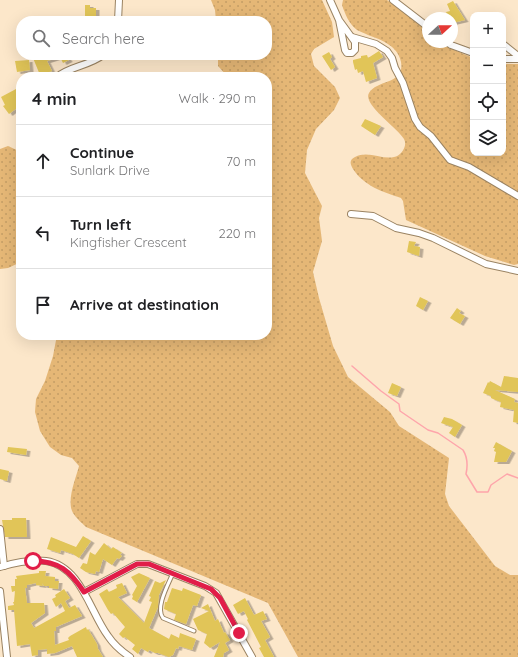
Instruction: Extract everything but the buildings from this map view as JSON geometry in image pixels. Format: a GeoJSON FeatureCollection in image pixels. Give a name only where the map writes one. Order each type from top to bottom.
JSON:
{"type":"FeatureCollection","features":[{"type":"Feature","properties":{"kind":"street"},"geometry":{"type":"LineString","coordinates":[[118,16],[119,0]]}},
{"type":"Feature","properties":{"kind":"street"},"geometry":{"type":"LineString","coordinates":[[330,0],[339,20],[355,42],[355,50],[352,53],[346,52],[344,47],[339,20]]}},
{"type":"Feature","properties":{"kind":"street"},"geometry":{"type":"LineString","coordinates":[[393,0],[422,22]]}},
{"type":"Feature","properties":{"kind":"street"},"geometry":{"type":"LineString","coordinates":[[352,37],[376,44],[387,51],[392,58],[395,68],[403,83],[415,119],[420,127],[431,136],[450,160],[469,167],[518,196]]}},
{"type":"Feature","properties":{"kind":"street"},"geometry":{"type":"LineString","coordinates":[[458,47],[470,52]]}},
{"type":"Feature","properties":{"kind":"street"},"geometry":{"type":"LineString","coordinates":[[506,47],[518,58]]}},
{"type":"Feature","properties":{"kind":"street"},"geometry":{"type":"LineString","coordinates":[[506,59],[518,58]]}},
{"type":"Feature","properties":{"kind":"street"},"geometry":{"type":"LineString","coordinates":[[65,72],[95,60]]}},
{"type":"Feature","properties":{"kind":"street"},"geometry":{"type":"LineString","coordinates":[[351,214],[373,216],[396,228],[433,238],[486,264],[518,271]]}},
{"type":"Feature","properties":{"kind":"street"},"geometry":{"type":"LineString","coordinates":[[0,529],[2,566],[33,561],[46,561],[53,563],[70,573],[84,592],[109,638],[115,646],[130,657]]}},
{"type":"Feature","properties":{"kind":"street"},"geometry":{"type":"LineString","coordinates":[[84,592],[137,564],[149,564],[173,573],[205,586],[216,593],[252,657]]}},
{"type":"Feature","properties":{"kind":"street"},"geometry":{"type":"LineString","coordinates":[[0,591],[7,657]]}},
{"type":"Feature","properties":{"kind":"lane"},"geometry":{"type":"LineString","coordinates":[[173,573],[160,607],[161,616],[194,632]]}},
{"type":"Feature","properties":{"kind":"shaded area"},"geometry":{"type":"Polygon","coordinates":[[[211,0],[322,0],[332,22],[334,37],[314,49],[311,54],[314,66],[335,87],[340,98],[334,110],[316,129],[307,150],[305,173],[322,206],[319,218],[322,241],[313,272],[333,346],[348,377],[390,412],[399,426],[449,458],[445,494],[449,506],[495,566],[510,575],[518,575],[518,657],[298,657],[268,603],[86,527],[73,513],[71,508],[71,496],[79,466],[72,458],[61,455],[50,447],[40,431],[35,412],[36,399],[45,381],[53,356],[56,340],[272,340],[272,72],[223,72],[218,66],[218,60],[272,60],[272,16],[216,16],[211,0]]]}},
{"type":"Feature","properties":{"kind":"shaded area"},"geometry":{"type":"Polygon","coordinates":[[[343,0],[387,0],[422,26],[422,48],[451,48],[470,57],[470,156],[506,156],[506,64],[518,64],[518,264],[514,265],[485,256],[406,220],[403,201],[401,198],[374,188],[357,175],[351,165],[352,159],[355,157],[365,154],[389,158],[399,155],[404,148],[404,139],[376,110],[368,98],[369,93],[378,85],[390,81],[399,75],[401,62],[397,52],[389,44],[354,28],[344,12],[342,5],[343,0]]]}},
{"type":"Feature","properties":{"kind":"shaded area"},"geometry":{"type":"Polygon","coordinates":[[[8,146],[16,150],[16,264],[8,268],[0,269],[0,149],[8,146]]]}},
{"type":"Feature","properties":{"kind":"waterway"},"geometry":{"type":"LineString","coordinates":[[352,366],[381,391],[399,404],[400,411],[428,430],[438,433],[463,450],[467,462],[466,474],[477,492],[488,492],[491,485],[507,474],[518,478]]}},
{"type":"Feature","properties":{"kind":"route"},"geometry":{"type":"LineString","coordinates":[[33,561],[46,561],[60,566],[70,573],[84,592],[137,564],[149,564],[155,566],[211,589],[220,598],[239,633]]}}]}
